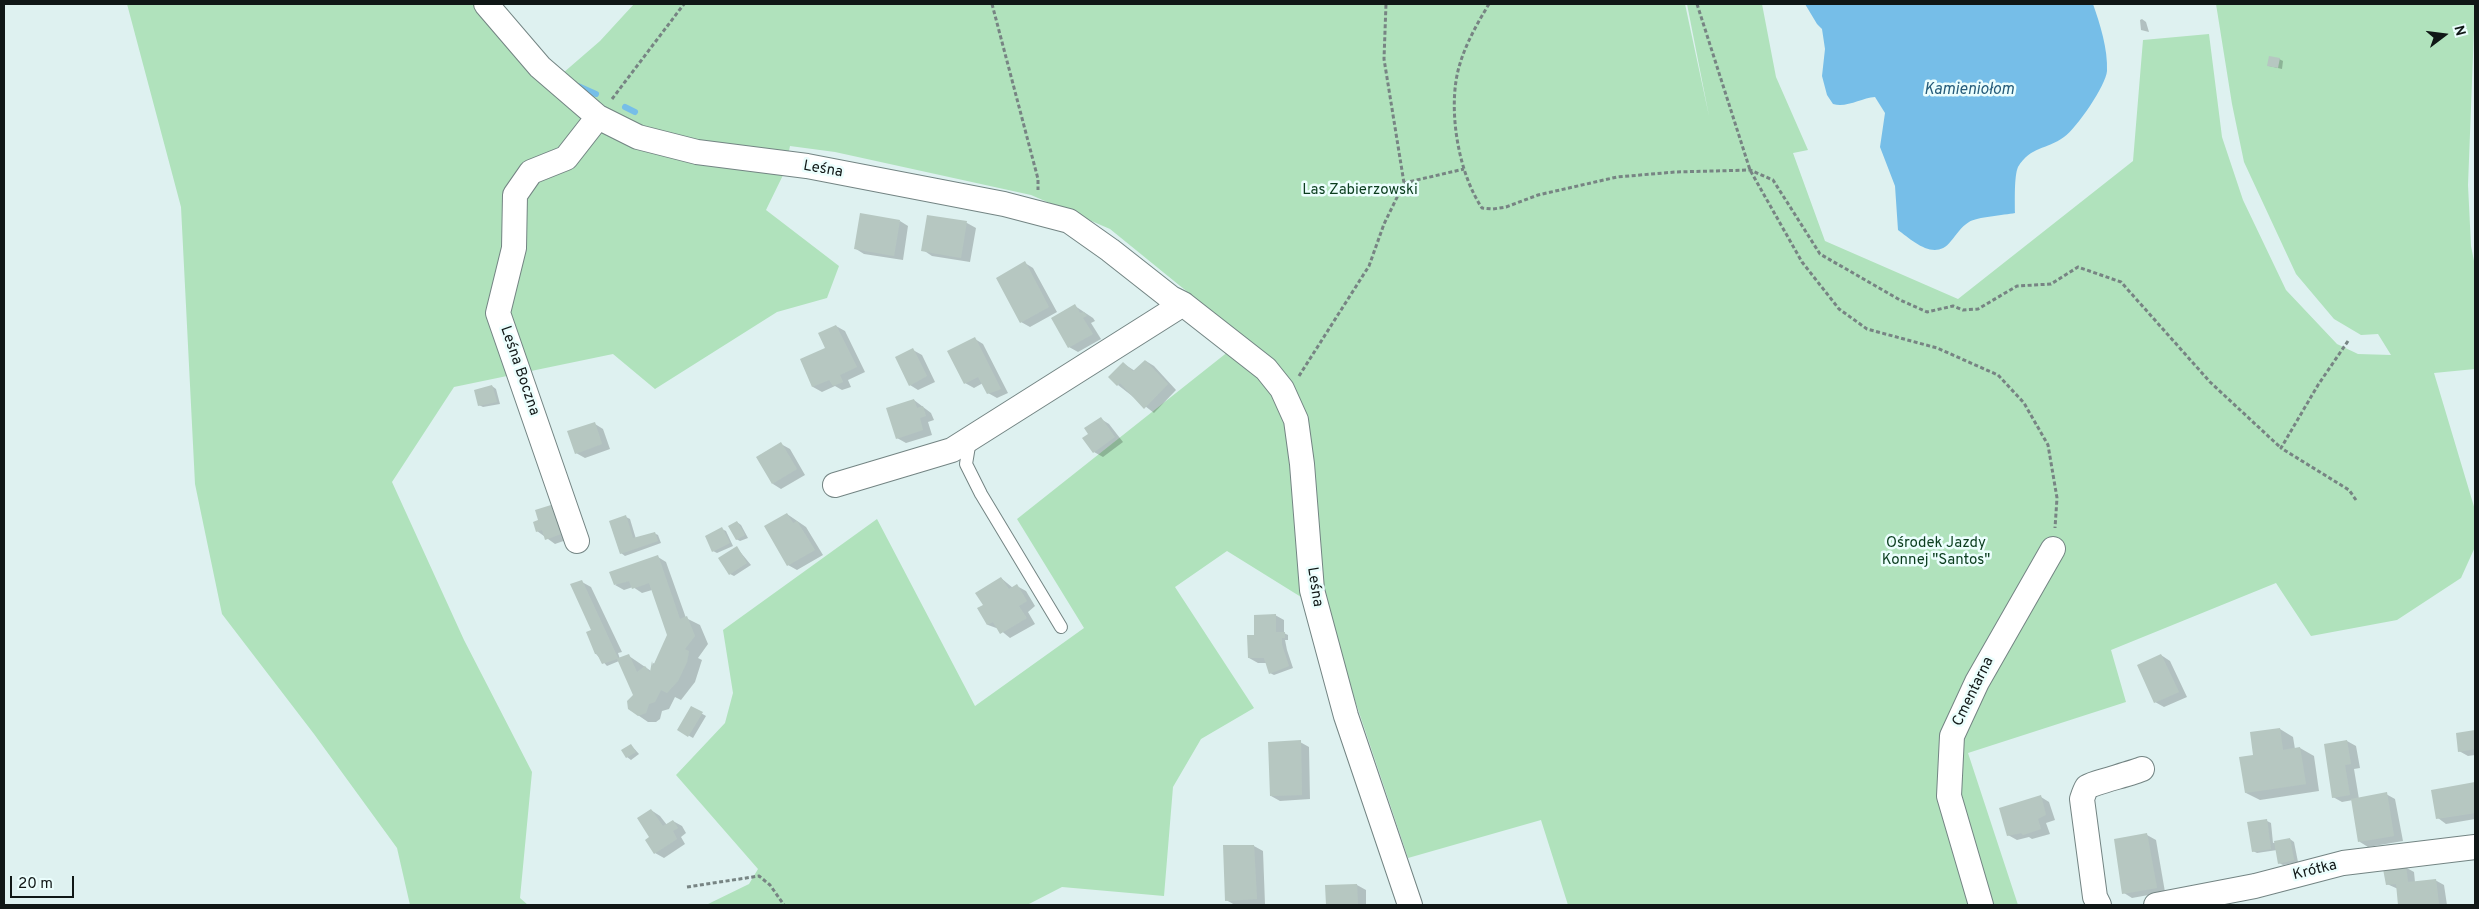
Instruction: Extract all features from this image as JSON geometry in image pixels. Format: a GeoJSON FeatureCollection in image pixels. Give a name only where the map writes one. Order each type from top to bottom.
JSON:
{"type":"FeatureCollection","features":[{"type":"Feature","properties":{"kind":"street","name":"Leśna"},"geometry":{"type":"LineString","coordinates":[[486,4],[540,67],[598,117],[638,136],[697,152],[807,166],[995,202],[1069,220],[1172,298],[1183,304],[1266,369],[1282,389],[1296,420],[1301,455],[1312,590],[1346,716],[1410,905]]}},
{"type":"Feature","properties":{"kind":"street","name":"Leśna Boczna"},"geometry":{"type":"LineString","coordinates":[[577,541],[498,313],[514,248],[515,195],[531,172],[566,158],[598,117]]}},
{"type":"Feature","properties":{"kind":"street"},"geometry":{"type":"LineString","coordinates":[[835,485],[952,450],[1183,304]]}},
{"type":"Feature","properties":{"kind":"street","name":"Cmentarna"},"geometry":{"type":"LineString","coordinates":[[1981,905],[1949,796],[1952,736],[1977,682],[2053,549]]}},
{"type":"Feature","properties":{"kind":"street"},"geometry":{"type":"LineString","coordinates":[[2099,905],[2095,897],[2082,799],[2087,787],[2092,784],[2120,778],[2142,769]]}},
{"type":"Feature","properties":{"kind":"street","name":"Krótka"},"geometry":{"type":"LineString","coordinates":[[2156,905],[2255,886],[2343,863],[2475,847]]}},
{"type":"Feature","properties":{"kind":"lane"},"geometry":{"type":"LineString","coordinates":[[970,440],[966,464],[981,494],[1061,627]]}},
{"type":"Feature","properties":{"kind":"path"},"geometry":{"type":"LineString","coordinates":[[598,117],[684,4]]}},
{"type":"Feature","properties":{"kind":"path"},"geometry":{"type":"LineString","coordinates":[[992,4],[1038,179],[1037,212]]}},
{"type":"Feature","properties":{"kind":"path"},"geometry":{"type":"LineString","coordinates":[[1286,398],[1369,266],[1384,224],[1404,183],[1384,59],[1386,4]]}},
{"type":"Feature","properties":{"kind":"path"},"geometry":{"type":"LineString","coordinates":[[1489,4],[1471,34],[1456,81],[1456,128],[1464,169],[1473,193],[1482,208],[1493,210],[1538,195],[1617,177],[1674,172],[1750,170],[1773,180],[1820,254],[1900,300],[1927,312],[1953,306],[1963,310],[1978,309],[2017,286],[2051,284],[2078,267],[2121,282],[2210,382],[2281,448],[2349,490],[2356,500]]}},
{"type":"Feature","properties":{"kind":"path"},"geometry":{"type":"LineString","coordinates":[[1697,4],[1750,170],[1802,262],[1838,309],[1867,329],[1937,348],[1998,375],[2024,403],[2048,446],[2056,498],[2053,549]]}},
{"type":"Feature","properties":{"kind":"path"},"geometry":{"type":"LineString","coordinates":[[1404,183],[1464,169]]}},
{"type":"Feature","properties":{"kind":"path"},"geometry":{"type":"LineString","coordinates":[[2281,448],[2318,385],[2348,341]]}},
{"type":"Feature","properties":{"kind":"path"},"geometry":{"type":"LineString","coordinates":[[686,887],[759,876],[770,885],[784,905]]}},
{"type":"Feature","properties":{"kind":"green space"},"geometry":{"type":"Polygon","coordinates":[[[127,4],[474,4],[510,47],[548,86],[600,41],[634,4],[1685,4],[1709,116],[1687,4],[1762,4],[1776,77],[1808,150],[1793,153],[1825,241],[1958,299],[2133,161],[2143,40],[2209,34],[2222,137],[2243,200],[2286,290],[2337,344],[2358,354],[2391,355],[2378,334],[2361,335],[2334,319],[2296,274],[2244,162],[2232,104],[2216,4],[2475,4],[2468,185],[2471,246],[2475,266],[2475,369],[2434,373],[2475,510],[2475,547],[2461,578],[2397,620],[2311,636],[2276,583],[2111,650],[2126,702],[1968,753],[2018,905],[1568,905],[1541,820],[1408,858],[1333,635],[1318,550],[1300,553],[1301,597],[1227,551],[1175,587],[1254,708],[1201,739],[1173,787],[1164,896],[1062,887],[1027,905],[706,905],[749,884],[758,869],[676,775],[725,723],[733,693],[723,630],[877,519],[975,706],[1084,628],[1017,519],[1229,351],[1243,337],[1110,229],[1031,195],[835,152],[790,146],[785,171],[766,210],[839,266],[827,298],[777,312],[655,389],[613,354],[454,387],[392,482],[464,640],[532,772],[520,898],[528,905],[410,905],[397,848],[314,734],[222,614],[195,484],[181,207],[127,4]]]}},
{"type":"Feature","properties":{"kind":"water","name":"Kamieniołom"},"geometry":{"type":"Polygon","coordinates":[[[1805,4],[2093,4],[2105,45],[2107,71],[2096,96],[2070,132],[2057,141],[2028,155],[2018,167],[2015,183],[2015,213],[1973,220],[1964,226],[1945,247],[1931,250],[1917,244],[1898,230],[1895,186],[1880,147],[1885,113],[1875,97],[1838,105],[1833,104],[1827,95],[1822,76],[1825,49],[1822,29],[1805,4]]]}},
{"type":"Feature","properties":{"kind":"building"},"geometry":{"type":"Polygon","coordinates":[[[2269,56],[2280,58],[2278,68],[2267,66],[2269,56]]]}},
{"type":"Feature","properties":{"kind":"building"},"geometry":{"type":"Polygon","coordinates":[[[860,213],[900,220],[894,256],[854,249],[860,213]]]}},
{"type":"Feature","properties":{"kind":"building"},"geometry":{"type":"Polygon","coordinates":[[[927,215],[967,221],[961,258],[921,251],[927,215]]]}},
{"type":"Feature","properties":{"kind":"building"},"geometry":{"type":"Polygon","coordinates":[[[1025,261],[1049,307],[1020,323],[996,278],[1025,261]]]}},
{"type":"Feature","properties":{"kind":"building"},"geometry":{"type":"Polygon","coordinates":[[[1075,304],[1080,313],[1084,312],[1087,316],[1083,318],[1093,334],[1068,348],[1051,318],[1075,304]]]}},
{"type":"Feature","properties":{"kind":"building"},"geometry":{"type":"Polygon","coordinates":[[[836,325],[857,367],[840,375],[843,382],[833,386],[829,380],[812,387],[800,359],[825,348],[818,333],[836,325]]]}},
{"type":"Feature","properties":{"kind":"building"},"geometry":{"type":"Polygon","coordinates":[[[975,337],[1001,389],[987,394],[978,377],[964,384],[947,351],[975,337]]]}},
{"type":"Feature","properties":{"kind":"building"},"geometry":{"type":"Polygon","coordinates":[[[913,348],[927,376],[909,386],[895,357],[913,348]]]}},
{"type":"Feature","properties":{"kind":"building"},"geometry":{"type":"Polygon","coordinates":[[[1145,360],[1168,384],[1144,409],[1120,383],[1117,386],[1108,377],[1123,362],[1133,371],[1145,360]]]}},
{"type":"Feature","properties":{"kind":"building"},"geometry":{"type":"Polygon","coordinates":[[[492,385],[497,402],[478,406],[474,390],[492,385]]]}},
{"type":"Feature","properties":{"kind":"building"},"geometry":{"type":"Polygon","coordinates":[[[914,399],[917,408],[923,406],[926,416],[920,418],[923,430],[896,439],[886,408],[914,399]]]}},
{"type":"Feature","properties":{"kind":"building"},"geometry":{"type":"Polygon","coordinates":[[[1101,417],[1115,437],[1093,453],[1082,438],[1088,434],[1084,428],[1101,417]]]}},
{"type":"Feature","properties":{"kind":"building"},"geometry":{"type":"Polygon","coordinates":[[[595,422],[602,444],[575,454],[567,431],[595,422]]]}},
{"type":"Feature","properties":{"kind":"building"},"geometry":{"type":"Polygon","coordinates":[[[781,442],[797,469],[772,484],[756,457],[781,442]]]}},
{"type":"Feature","properties":{"kind":"building"},"geometry":{"type":"Polygon","coordinates":[[[551,505],[561,534],[545,540],[542,530],[536,532],[533,522],[538,520],[535,510],[551,505]]]}},
{"type":"Feature","properties":{"kind":"building"},"geometry":{"type":"Polygon","coordinates":[[[787,513],[793,523],[797,521],[815,550],[787,566],[764,526],[787,513]]]}},
{"type":"Feature","properties":{"kind":"building"},"geometry":{"type":"Polygon","coordinates":[[[626,515],[633,538],[655,532],[658,541],[620,554],[609,521],[626,515]]]}},
{"type":"Feature","properties":{"kind":"building"},"geometry":{"type":"Polygon","coordinates":[[[737,521],[745,535],[736,540],[728,526],[737,521]]]}},
{"type":"Feature","properties":{"kind":"building"},"geometry":{"type":"Polygon","coordinates":[[[722,527],[730,543],[712,552],[705,536],[722,527]]]}},
{"type":"Feature","properties":{"kind":"building"},"geometry":{"type":"Polygon","coordinates":[[[737,546],[747,563],[729,575],[718,558],[737,546]]]}},
{"type":"Feature","properties":{"kind":"building"},"geometry":{"type":"Polygon","coordinates":[[[658,555],[680,619],[687,616],[695,636],[685,649],[689,651],[687,662],[678,681],[667,693],[661,690],[655,702],[649,704],[646,713],[638,716],[628,709],[627,701],[633,695],[617,659],[602,664],[597,654],[595,654],[586,632],[591,630],[570,584],[582,580],[618,658],[629,654],[637,672],[645,666],[650,672],[652,661],[653,666],[667,635],[649,583],[632,589],[629,581],[614,585],[609,572],[658,555]]]}},
{"type":"Feature","properties":{"kind":"building"},"geometry":{"type":"Polygon","coordinates":[[[1001,577],[1009,589],[1017,584],[1027,601],[1019,606],[1027,618],[1000,634],[993,622],[987,625],[977,608],[983,605],[975,593],[1001,577]]]}},
{"type":"Feature","properties":{"kind":"building"},"geometry":{"type":"Polygon","coordinates":[[[1276,614],[1276,632],[1285,632],[1285,638],[1282,638],[1282,645],[1289,666],[1269,674],[1264,658],[1248,658],[1247,635],[1254,635],[1254,615],[1276,614]]]}},
{"type":"Feature","properties":{"kind":"building"},"geometry":{"type":"Polygon","coordinates":[[[2161,654],[2179,692],[2154,703],[2137,665],[2161,654]]]}},
{"type":"Feature","properties":{"kind":"building"},"geometry":{"type":"Polygon","coordinates":[[[691,706],[703,712],[688,737],[677,730],[691,706]]]}},
{"type":"Feature","properties":{"kind":"building"},"geometry":{"type":"Polygon","coordinates":[[[2280,728],[2283,750],[2300,747],[2306,784],[2245,793],[2239,757],[2253,755],[2250,732],[2280,728]]]}},
{"type":"Feature","properties":{"kind":"building"},"geometry":{"type":"Polygon","coordinates":[[[2475,730],[2475,749],[2458,752],[2456,733],[2475,730]]]}},
{"type":"Feature","properties":{"kind":"building"},"geometry":{"type":"Polygon","coordinates":[[[1301,740],[1302,795],[1270,796],[1268,742],[1301,740]]]}},
{"type":"Feature","properties":{"kind":"building"},"geometry":{"type":"Polygon","coordinates":[[[2347,740],[2351,764],[2345,765],[2350,795],[2332,798],[2324,744],[2347,740]]]}},
{"type":"Feature","properties":{"kind":"building"},"geometry":{"type":"Polygon","coordinates":[[[631,744],[636,752],[626,758],[621,750],[631,744]]]}},
{"type":"Feature","properties":{"kind":"building"},"geometry":{"type":"Polygon","coordinates":[[[2475,782],[2475,813],[2436,819],[2431,790],[2475,782]]]}},
{"type":"Feature","properties":{"kind":"building"},"geometry":{"type":"Polygon","coordinates":[[[2387,792],[2394,836],[2358,842],[2351,799],[2387,792]]]}},
{"type":"Feature","properties":{"kind":"building"},"geometry":{"type":"Polygon","coordinates":[[[2041,795],[2046,815],[2038,819],[2041,829],[2023,835],[2021,833],[2007,836],[1999,808],[2041,795]]]}},
{"type":"Feature","properties":{"kind":"building"},"geometry":{"type":"Polygon","coordinates":[[[651,809],[663,826],[673,820],[678,828],[673,831],[677,839],[654,854],[645,840],[649,837],[637,818],[651,809]]]}},
{"type":"Feature","properties":{"kind":"building"},"geometry":{"type":"Polygon","coordinates":[[[2267,819],[2271,849],[2252,852],[2247,822],[2267,819]]]}},
{"type":"Feature","properties":{"kind":"building"},"geometry":{"type":"Polygon","coordinates":[[[2147,833],[2157,888],[2122,894],[2114,839],[2147,833]]]}},
{"type":"Feature","properties":{"kind":"building"},"geometry":{"type":"Polygon","coordinates":[[[2290,838],[2294,860],[2278,864],[2274,841],[2290,838]]]}},
{"type":"Feature","properties":{"kind":"building"},"geometry":{"type":"Polygon","coordinates":[[[1223,845],[1254,845],[1257,899],[1225,901],[1223,845]]]}},
{"type":"Feature","properties":{"kind":"building"},"geometry":{"type":"Polygon","coordinates":[[[2406,866],[2408,882],[2436,879],[2439,905],[2398,905],[2396,884],[2386,885],[2383,869],[2406,866]]]}},
{"type":"Feature","properties":{"kind":"building"},"geometry":{"type":"Polygon","coordinates":[[[1357,884],[1358,905],[1326,905],[1325,885],[1357,884]]]}},
{"type":"Feature","properties":{"kind":"waterway"},"geometry":{"type":"LineString","coordinates":[[578,86],[596,94]]}},
{"type":"Feature","properties":{"kind":"waterway"},"geometry":{"type":"LineString","coordinates":[[625,107],[635,112]]}},
{"type":"Feature","properties":{"kind":"park label","name":"Las Zabierzowski"},"geometry":{"type":"Point","coordinates":[1360,191]}},
{"type":"Feature","properties":{"kind":"park label","name":"Ośrodek Jazdy Konnej \"Santos\""},"geometry":{"type":"Point","coordinates":[1936,552]}}]}
